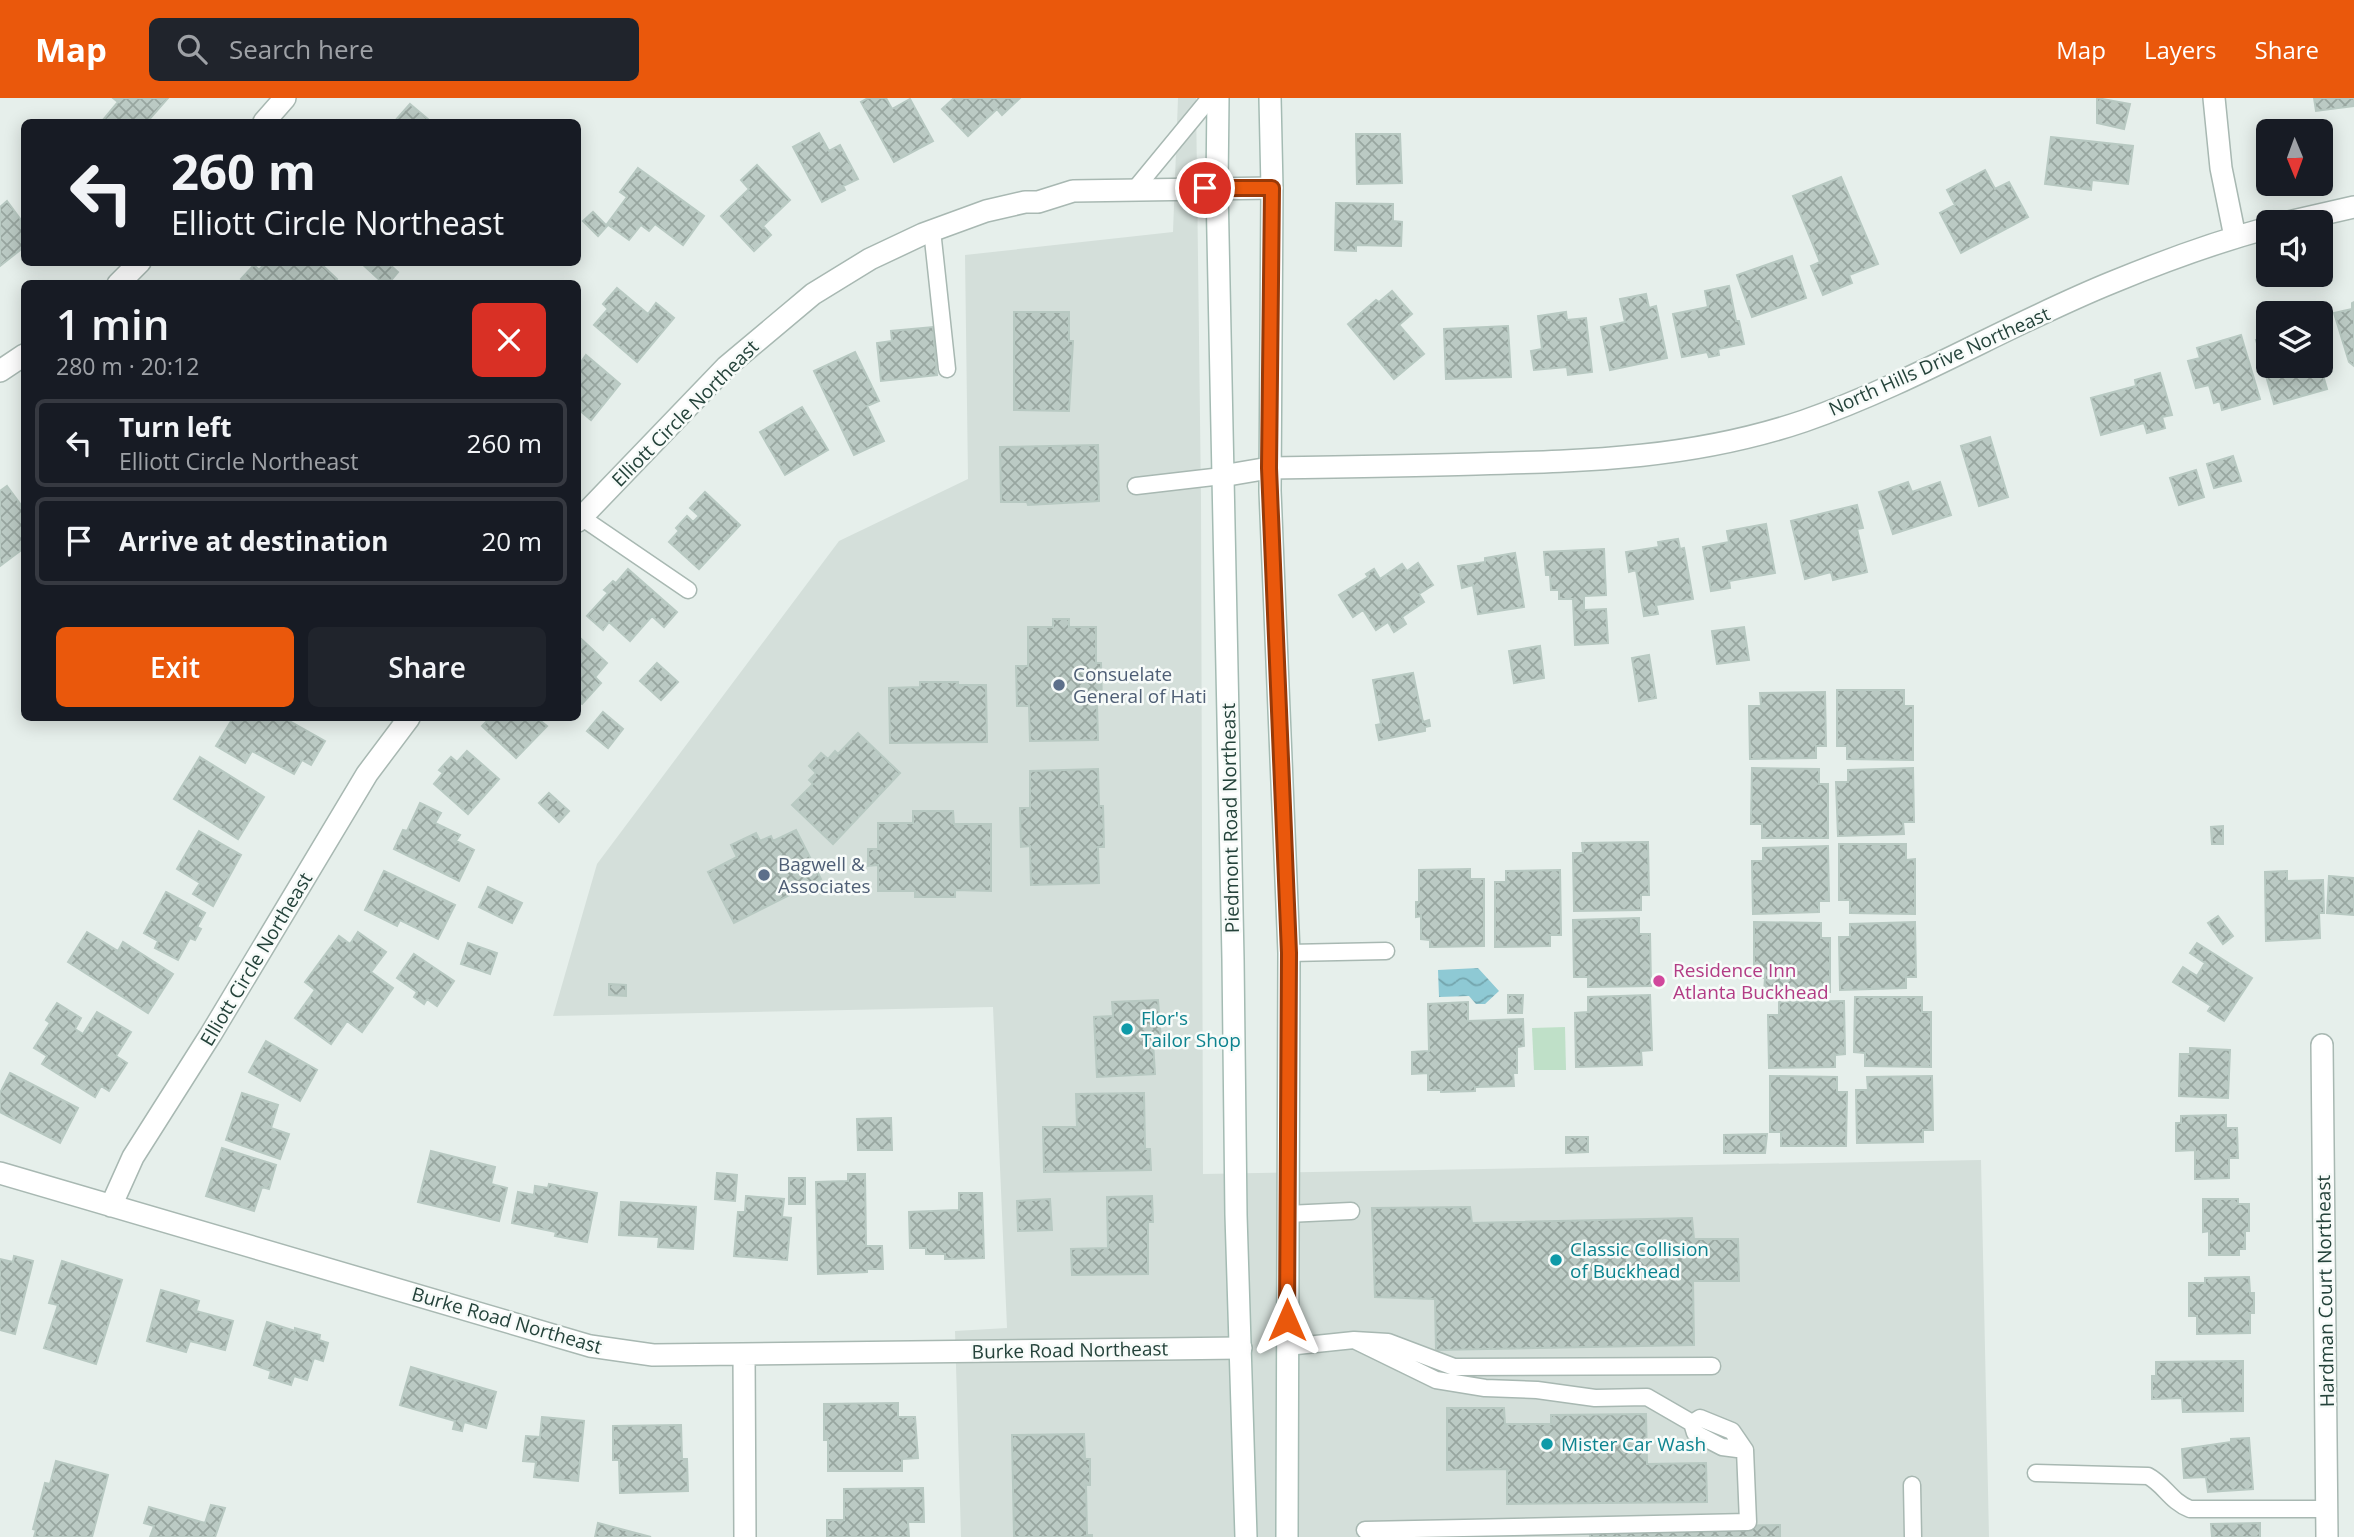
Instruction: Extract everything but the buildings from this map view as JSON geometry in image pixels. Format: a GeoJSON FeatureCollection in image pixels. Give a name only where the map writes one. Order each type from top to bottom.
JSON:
{"type":"FeatureCollection","features":[{"type":"Feature","properties":{"kind":"street"},"geometry":{"type":"LineString","coordinates":[[267,119],[285,98]]}},
{"type":"Feature","properties":{"kind":"street","name":"Piedmont Road Northeast"},"geometry":{"type":"LineString","coordinates":[[1218,98],[1222,475],[1245,1537]]}},
{"type":"Feature","properties":{"kind":"street"},"geometry":{"type":"LineString","coordinates":[[1270,98],[1272,188],[1269,468],[1289,953],[1287,1537]]}},
{"type":"Feature","properties":{"kind":"street"},"geometry":{"type":"LineString","coordinates":[[2214,98],[2221,168],[2235,237]]}},
{"type":"Feature","properties":{"kind":"street","name":"Elliott Circle Northeast"},"geometry":{"type":"LineString","coordinates":[[581,517],[726,367],[813,294],[870,259],[932,230],[986,211],[1038,202],[1073,191],[1272,188]]}},
{"type":"Feature","properties":{"kind":"street"},"geometry":{"type":"LineString","coordinates":[[2333,212],[2354,207]]}},
{"type":"Feature","properties":{"kind":"street","name":"North Hills Drive Northeast"},"geometry":{"type":"LineString","coordinates":[[1222,475],[1269,468],[1594,461],[1670,453],[1737,440],[1862,400],[2112,282],[2256,231]]}},
{"type":"Feature","properties":{"kind":"street"},"geometry":{"type":"LineString","coordinates":[[122,280],[136,266]]}},
{"type":"Feature","properties":{"kind":"street"},"geometry":{"type":"LineString","coordinates":[[0,372],[21,357]]}},
{"type":"Feature","properties":{"kind":"street","name":"Elliott Circle Northeast"},"geometry":{"type":"LineString","coordinates":[[111,1206],[133,1157],[211,1034],[367,774],[407,721]]}},
{"type":"Feature","properties":{"kind":"street","name":"Hardman Court Northeast"},"geometry":{"type":"LineString","coordinates":[[2322,1045],[2327,1537]]}},
{"type":"Feature","properties":{"kind":"street","name":"Burke Road Northeast"},"geometry":{"type":"LineString","coordinates":[[0,1173],[590,1346],[653,1355],[1241,1348]]}},
{"type":"Feature","properties":{"kind":"street"},"geometry":{"type":"LineString","coordinates":[[744,1354],[745,1537]]}},
{"type":"Feature","properties":{"kind":"lane"},"geometry":{"type":"LineString","coordinates":[[1135,190],[1210,98]]}},
{"type":"Feature","properties":{"kind":"lane"},"geometry":{"type":"LineString","coordinates":[[932,230],[947,369]]}},
{"type":"Feature","properties":{"kind":"lane"},"geometry":{"type":"LineString","coordinates":[[1136,486],[1222,475]]}},
{"type":"Feature","properties":{"kind":"lane"},"geometry":{"type":"LineString","coordinates":[[581,520],[688,590]]}},
{"type":"Feature","properties":{"kind":"lane"},"geometry":{"type":"LineString","coordinates":[[1289,953],[1386,951]]}},
{"type":"Feature","properties":{"kind":"lane"},"geometry":{"type":"LineString","coordinates":[[1287,1214],[1350,1211]]}},
{"type":"Feature","properties":{"kind":"lane"},"geometry":{"type":"LineString","coordinates":[[1287,1347],[1354,1340],[1388,1342],[1454,1367],[1712,1366]]}},
{"type":"Feature","properties":{"kind":"lane"},"geometry":{"type":"LineString","coordinates":[[1354,1340],[1436,1380],[1485,1388],[1538,1390],[1595,1398],[1647,1397],[1692,1423],[1700,1418],[1732,1431],[1745,1450],[1748,1522],[1365,1530]]}},
{"type":"Feature","properties":{"kind":"lane"},"geometry":{"type":"LineString","coordinates":[[2036,1473],[2148,1476],[2156,1480],[2178,1504],[2190,1509],[2327,1509]]}},
{"type":"Feature","properties":{"kind":"lane"},"geometry":{"type":"LineString","coordinates":[[1912,1485],[1913,1537]]}},
{"type":"Feature","properties":{"kind":"shaded area"},"geometry":{"type":"Polygon","coordinates":[[[1178,98],[1196,98],[1201,498],[1203,1174],[1981,1160],[1989,1537],[961,1537],[955,1331],[1007,1328],[993,1007],[553,1016],[597,864],[839,541],[968,479],[965,255],[1173,232],[1178,98]]]}},
{"type":"Feature","properties":{"kind":"green space"},"geometry":{"type":"Polygon","coordinates":[[[1565,1027],[1566,1070],[1534,1070],[1532,1028],[1565,1027]]]}},
{"type":"Feature","properties":{"kind":"water"},"geometry":{"type":"Polygon","coordinates":[[[1478,968],[1499,991],[1485,1004],[1476,1004],[1469,996],[1439,997],[1438,970],[1478,968]]]}},
{"type":"Feature","properties":{"kind":"place","name":"Consuelate General of Hati"},"geometry":{"type":"Point","coordinates":[1059,685]}},
{"type":"Feature","properties":{"kind":"place","name":"Bagwell & Associates"},"geometry":{"type":"Point","coordinates":[764,875]}},
{"type":"Feature","properties":{"kind":"place","name":"Residence Inn Atlanta Buckhead"},"geometry":{"type":"Point","coordinates":[1659,981]}},
{"type":"Feature","properties":{"kind":"place","name":"Flor's Tailor Shop"},"geometry":{"type":"Point","coordinates":[1127,1029]}},
{"type":"Feature","properties":{"kind":"place","name":"Classic Collision of Buckhead"},"geometry":{"type":"Point","coordinates":[1556,1260]}},
{"type":"Feature","properties":{"kind":"place","name":"Mister Car Wash"},"geometry":{"type":"Point","coordinates":[1547,1444]}},
{"type":"Feature","properties":{"kind":"route"},"geometry":{"type":"LineString","coordinates":[[1205,188],[1272,188],[1269,468],[1289,953],[1287,1320]]}}]}
